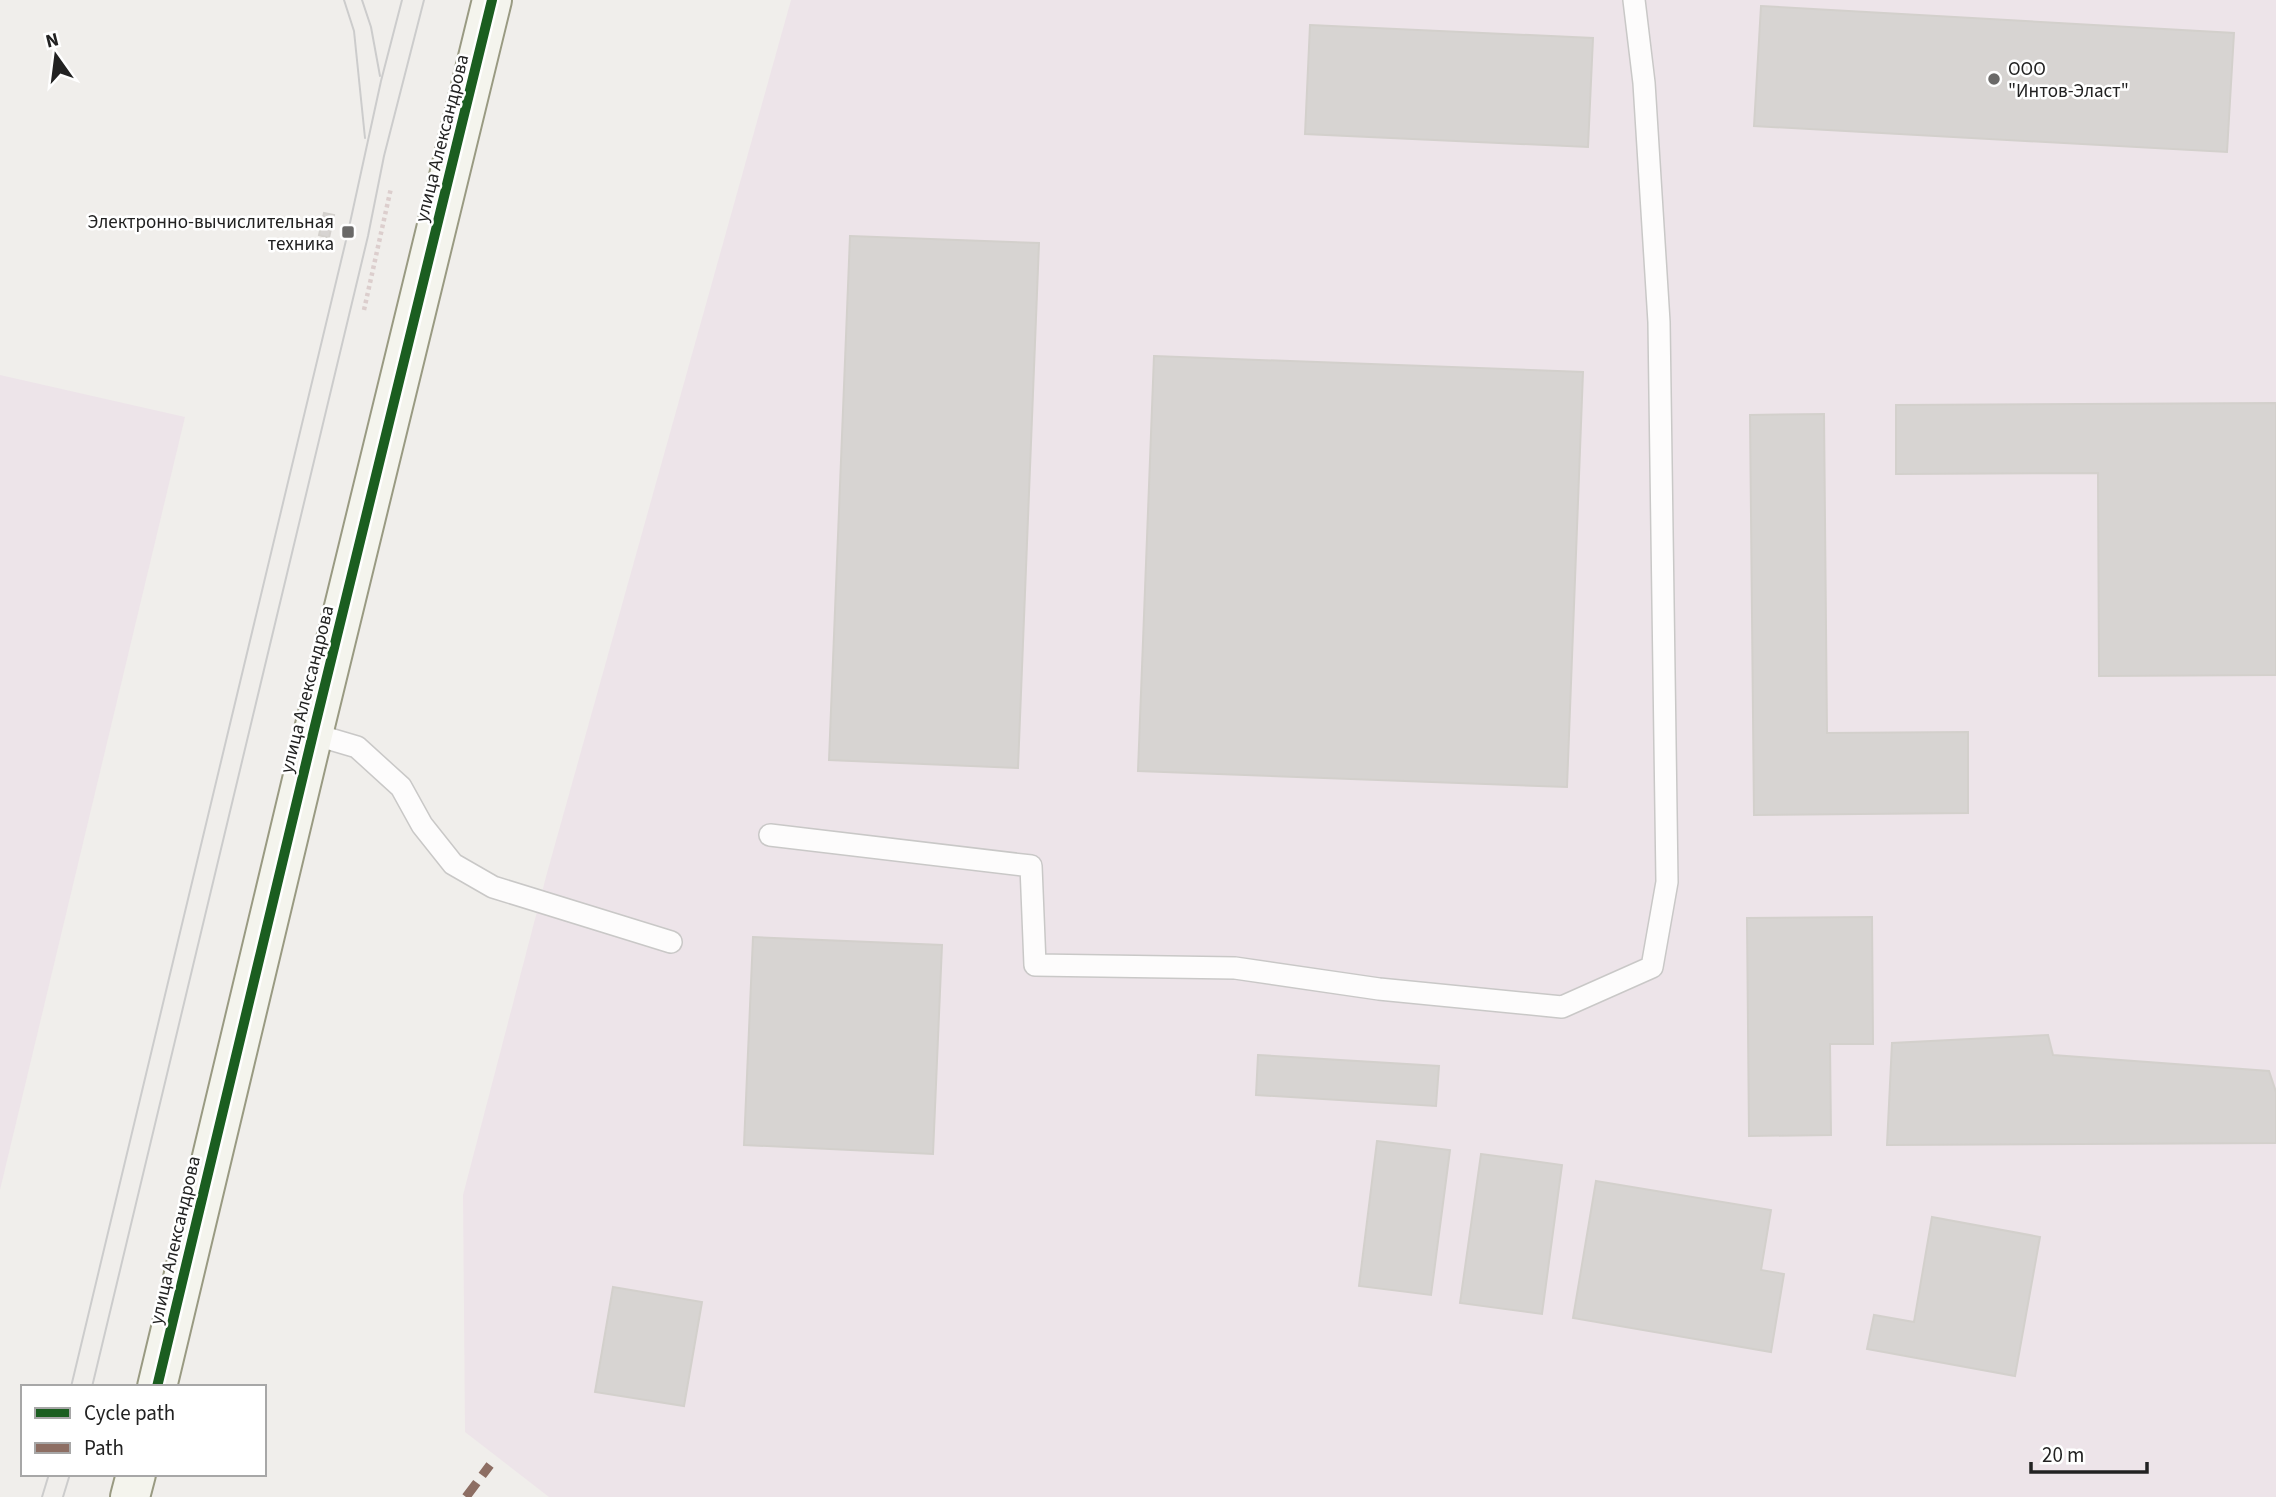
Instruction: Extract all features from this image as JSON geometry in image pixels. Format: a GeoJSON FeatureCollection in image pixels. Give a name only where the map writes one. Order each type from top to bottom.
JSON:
{"type":"FeatureCollection","features":[{"type":"Feature","properties":{"kind":"street","name":"улица Александрова"},"geometry":{"type":"LineString","coordinates":[[157,1385],[492,0]]}},
{"type":"Feature","properties":{"kind":"street"},"geometry":{"type":"LineString","coordinates":[[130,1497],[135,1476]]}},
{"type":"Feature","properties":{"kind":"lane"},"geometry":{"type":"LineString","coordinates":[[770,835],[1031,866],[1035,965],[1235,968],[1380,989],[1562,1007],[1652,967],[1667,882],[1659,321],[1644,83],[1634,0]]}},
{"type":"Feature","properties":{"kind":"lane"},"geometry":{"type":"LineString","coordinates":[[313,734],[357,747],[401,787],[422,825],[453,864],[493,887],[671,942]]}},
{"type":"Feature","properties":{"kind":"path"},"geometry":{"type":"LineString","coordinates":[[364,310],[391,188]]}},
{"type":"Feature","properties":{"kind":"shaded area"},"geometry":{"type":"Polygon","coordinates":[[[791,0],[2276,0],[2276,1497],[549,1497],[465,1432],[463,1195],[547,873],[791,0]]]}},
{"type":"Feature","properties":{"kind":"shaded area"},"geometry":{"type":"Polygon","coordinates":[[[0,375],[185,417],[0,1190],[0,375]]]}},
{"type":"Feature","properties":{"kind":"building","name":"ООО \"Интов-Эласт\""},"geometry":{"type":"Polygon","coordinates":[[[1761,6],[2234,33],[2227,152],[1754,126],[1761,6]]]}},
{"type":"Feature","properties":{"kind":"building"},"geometry":{"type":"Polygon","coordinates":[[[1310,25],[1593,38],[1588,147],[1305,134],[1310,25]]]}},
{"type":"Feature","properties":{"kind":"building"},"geometry":{"type":"Polygon","coordinates":[[[324,213],[334,215],[329,238],[319,235],[324,213]]]}},
{"type":"Feature","properties":{"kind":"building"},"geometry":{"type":"Polygon","coordinates":[[[850,236],[1039,243],[1018,768],[829,760],[850,236]]]}},
{"type":"Feature","properties":{"kind":"building"},"geometry":{"type":"Polygon","coordinates":[[[1154,356],[1583,372],[1567,787],[1138,771],[1154,356]]]}},
{"type":"Feature","properties":{"kind":"building"},"geometry":{"type":"Polygon","coordinates":[[[2276,403],[2276,675],[2099,676],[2098,473],[1896,474],[1896,405],[2276,403]]]}},
{"type":"Feature","properties":{"kind":"building"},"geometry":{"type":"Polygon","coordinates":[[[1824,414],[1827,733],[1968,732],[1968,813],[1754,815],[1750,415],[1824,414]]]}},
{"type":"Feature","properties":{"kind":"building"},"geometry":{"type":"Polygon","coordinates":[[[1872,917],[1873,1044],[1830,1044],[1831,1135],[1749,1136],[1747,918],[1872,917]]]}},
{"type":"Feature","properties":{"kind":"building"},"geometry":{"type":"Polygon","coordinates":[[[753,937],[942,945],[933,1154],[744,1145],[753,937]]]}},
{"type":"Feature","properties":{"kind":"building"},"geometry":{"type":"Polygon","coordinates":[[[2048,1035],[2053,1055],[2269,1071],[2276,1092],[2276,1143],[1887,1145],[1892,1043],[2048,1035]]]}},
{"type":"Feature","properties":{"kind":"building"},"geometry":{"type":"Polygon","coordinates":[[[1258,1055],[1439,1066],[1436,1106],[1256,1095],[1258,1055]]]}},
{"type":"Feature","properties":{"kind":"building"},"geometry":{"type":"Polygon","coordinates":[[[1377,1141],[1450,1150],[1431,1295],[1359,1286],[1377,1141]]]}},
{"type":"Feature","properties":{"kind":"building"},"geometry":{"type":"Polygon","coordinates":[[[1481,1154],[1562,1165],[1542,1314],[1460,1303],[1481,1154]]]}},
{"type":"Feature","properties":{"kind":"building"},"geometry":{"type":"Polygon","coordinates":[[[1596,1181],[1771,1210],[1761,1270],[1784,1274],[1771,1352],[1573,1318],[1596,1181]]]}},
{"type":"Feature","properties":{"kind":"building"},"geometry":{"type":"Polygon","coordinates":[[[1932,1217],[2040,1237],[2015,1376],[1867,1349],[1874,1315],[1914,1322],[1932,1217]]]}},
{"type":"Feature","properties":{"kind":"building"},"geometry":{"type":"Polygon","coordinates":[[[613,1287],[702,1302],[684,1406],[595,1392],[613,1287]]]}},
{"type":"Feature","properties":{"kind":"tram line"},"geometry":{"type":"LineString","coordinates":[[344,0],[354,31],[365,138]]}},
{"type":"Feature","properties":{"kind":"tram line"},"geometry":{"type":"LineString","coordinates":[[362,0],[371,27],[380,76]]}},
{"type":"Feature","properties":{"kind":"tram line"},"geometry":{"type":"LineString","coordinates":[[71,1385],[402,0]]}},
{"type":"Feature","properties":{"kind":"tram line"},"geometry":{"type":"LineString","coordinates":[[92,1385],[368,236],[384,156],[424,0]]}},
{"type":"Feature","properties":{"kind":"tram line"},"geometry":{"type":"LineString","coordinates":[[42,1497],[48,1476]]}},
{"type":"Feature","properties":{"kind":"tram line"},"geometry":{"type":"LineString","coordinates":[[63,1497],[69,1476]]}},
{"type":"Feature","properties":{"kind":"marked path"},"geometry":{"type":"LineString","coordinates":[[466,1497],[490,1465]]}},
{"type":"Feature","properties":{"kind":"cycle path"},"geometry":{"type":"LineString","coordinates":[[157,1385],[492,0]]}},
{"type":"Feature","properties":{"kind":"place","name":"ООО \"Интов-Эласт\""},"geometry":{"type":"Point","coordinates":[1994,79]}},
{"type":"Feature","properties":{"kind":"place","name":"Электронно-вычислительная техника"},"geometry":{"type":"Point","coordinates":[348,232]}}]}
